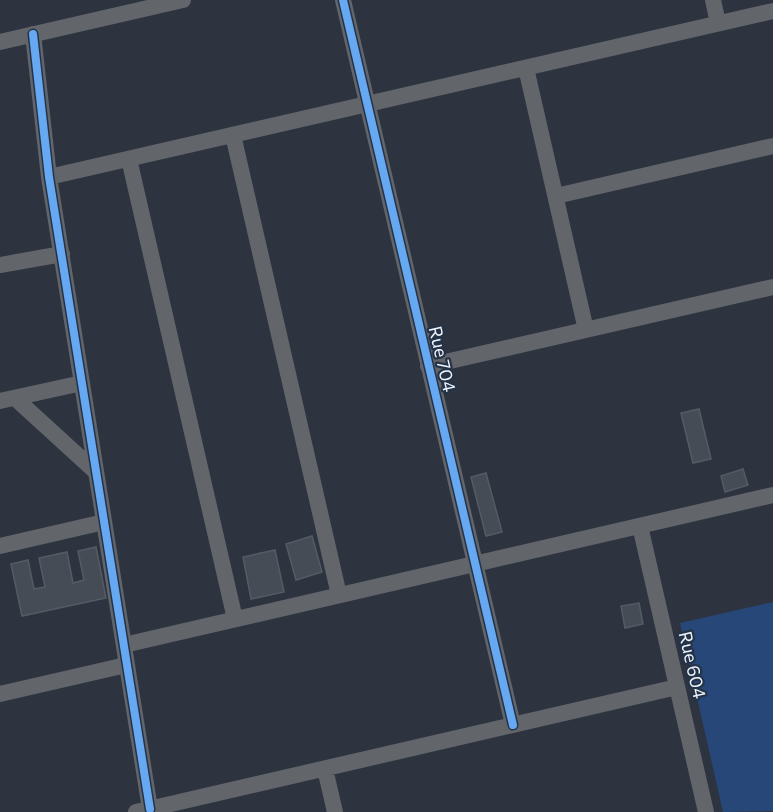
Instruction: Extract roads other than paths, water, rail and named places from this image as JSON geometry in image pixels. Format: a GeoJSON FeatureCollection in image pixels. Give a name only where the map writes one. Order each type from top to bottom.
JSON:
{"type":"FeatureCollection","features":[{"type":"Feature","properties":{"kind":"street"},"geometry":{"type":"LineString","coordinates":[[0,42],[183,0]]}},
{"type":"Feature","properties":{"kind":"street","name":"Rue 704"},"geometry":{"type":"LineString","coordinates":[[343,0],[513,725]]}},
{"type":"Feature","properties":{"kind":"street"},"geometry":{"type":"LineString","coordinates":[[713,0],[718,23]]}},
{"type":"Feature","properties":{"kind":"street"},"geometry":{"type":"LineString","coordinates":[[50,177],[773,10]]}},
{"type":"Feature","properties":{"kind":"street"},"geometry":{"type":"LineString","coordinates":[[33,34],[50,177],[124,645],[143,810],[677,687]]}},
{"type":"Feature","properties":{"kind":"street"},"geometry":{"type":"LineString","coordinates":[[526,68],[586,330]]}},
{"type":"Feature","properties":{"kind":"street"},"geometry":{"type":"LineString","coordinates":[[233,135],[339,595]]}},
{"type":"Feature","properties":{"kind":"street"},"geometry":{"type":"LineString","coordinates":[[556,196],[773,146]]}},
{"type":"Feature","properties":{"kind":"street"},"geometry":{"type":"LineString","coordinates":[[129,159],[235,619]]}},
{"type":"Feature","properties":{"kind":"street"},"geometry":{"type":"LineString","coordinates":[[0,265],[62,254]]}},
{"type":"Feature","properties":{"kind":"street"},"geometry":{"type":"LineString","coordinates":[[429,366],[773,287]]}},
{"type":"Feature","properties":{"kind":"street"},"geometry":{"type":"LineString","coordinates":[[8,400],[82,382]]}},
{"type":"Feature","properties":{"kind":"street"},"geometry":{"type":"LineString","coordinates":[[8,400],[96,472]]}},
{"type":"Feature","properties":{"kind":"street"},"geometry":{"type":"LineString","coordinates":[[124,645],[773,495]]}},
{"type":"Feature","properties":{"kind":"street"},"geometry":{"type":"LineString","coordinates":[[0,546],[104,522]]}},
{"type":"Feature","properties":{"kind":"street","name":"Rue 604"},"geometry":{"type":"LineString","coordinates":[[640,526],[706,812]]}},
{"type":"Feature","properties":{"kind":"street"},"geometry":{"type":"LineString","coordinates":[[0,694],[126,665]]}},
{"type":"Feature","properties":{"kind":"street"},"geometry":{"type":"LineString","coordinates":[[325,768],[335,812]]}}]}
